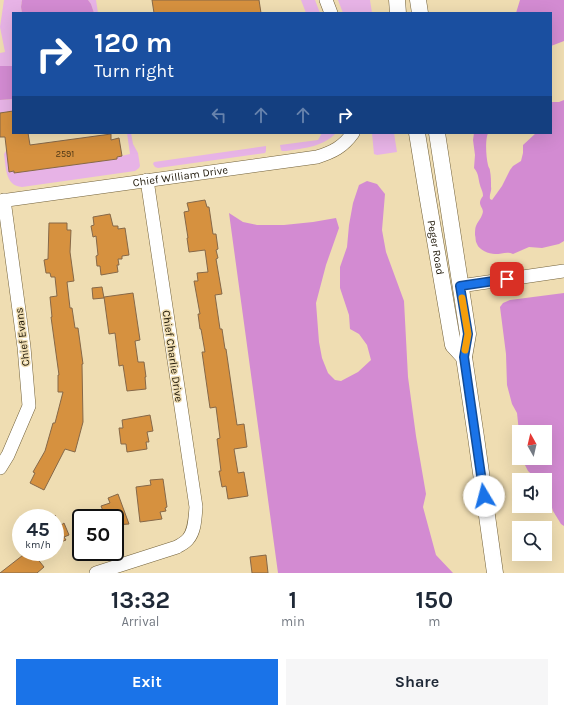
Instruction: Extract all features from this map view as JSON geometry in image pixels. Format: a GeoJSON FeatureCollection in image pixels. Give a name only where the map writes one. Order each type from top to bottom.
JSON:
{"type":"FeatureCollection","features":[{"type":"Feature","properties":{"kind":"main road"},"geometry":{"type":"LineString","coordinates":[[397,0],[398,12]]}},
{"type":"Feature","properties":{"kind":"main road"},"geometry":{"type":"LineString","coordinates":[[418,0],[420,12]]}},
{"type":"Feature","properties":{"kind":"main road","name":"Peger Road"},"geometry":{"type":"LineString","coordinates":[[417,134],[453,345],[464,357]]}},
{"type":"Feature","properties":{"kind":"main road","name":"Peger Road"},"geometry":{"type":"LineString","coordinates":[[438,134],[468,334],[464,357],[495,573]]}},
{"type":"Feature","properties":{"kind":"street"},"geometry":{"type":"LineString","coordinates":[[326,0],[331,12]]}},
{"type":"Feature","properties":{"kind":"street","name":"Chief William Drive"},"geometry":{"type":"LineString","coordinates":[[2,201],[317,157],[335,150],[352,134]]}},
{"type":"Feature","properties":{"kind":"street","name":"Chief Charlie Drive"},"geometry":{"type":"LineString","coordinates":[[96,573],[177,547],[187,540],[192,532],[196,507],[147,180]]}},
{"type":"Feature","properties":{"kind":"street","name":"Chief Evans"},"geometry":{"type":"LineString","coordinates":[[0,468],[8,455],[29,406],[24,347],[2,201]]}},
{"type":"Feature","properties":{"kind":"street"},"geometry":{"type":"LineString","coordinates":[[460,286],[564,271]]}},
{"type":"Feature","properties":{"kind":"shaded area"},"geometry":{"type":"Polygon","coordinates":[[[4,0],[22,0],[22,12],[12,12],[12,66],[0,66],[0,53],[5,52],[0,27],[4,0]]]}},
{"type":"Feature","properties":{"kind":"shaded area"},"geometry":{"type":"Polygon","coordinates":[[[22,0],[88,0],[94,12],[22,12],[22,0]]]}},
{"type":"Feature","properties":{"kind":"shaded area"},"geometry":{"type":"Polygon","coordinates":[[[88,0],[96,0],[98,12],[94,12],[88,0]]]}},
{"type":"Feature","properties":{"kind":"shaded area"},"geometry":{"type":"Polygon","coordinates":[[[301,0],[315,0],[320,12],[306,12],[301,0]]]}},
{"type":"Feature","properties":{"kind":"shaded area"},"geometry":{"type":"Polygon","coordinates":[[[338,0],[370,0],[372,12],[343,12],[338,0]]]}},
{"type":"Feature","properties":{"kind":"shaded area"},"geometry":{"type":"Polygon","coordinates":[[[520,0],[564,0],[564,41],[552,46],[552,12],[516,12],[520,0]]]}},
{"type":"Feature","properties":{"kind":"shaded area"},"geometry":{"type":"Polygon","coordinates":[[[0,66],[12,66],[12,99],[0,100],[0,66]]]}},
{"type":"Feature","properties":{"kind":"shaded area"},"geometry":{"type":"Polygon","coordinates":[[[12,99],[12,111],[0,113],[0,100],[12,99]]]}},
{"type":"Feature","properties":{"kind":"shaded area"},"geometry":{"type":"Polygon","coordinates":[[[564,100],[564,241],[559,244],[542,248],[529,247],[513,254],[493,254],[484,251],[478,246],[475,235],[477,223],[483,212],[480,202],[483,193],[478,174],[474,168],[474,134],[488,134],[486,153],[491,177],[490,199],[492,200],[502,186],[510,170],[521,161],[523,145],[535,134],[552,134],[552,102],[564,100]]]}},
{"type":"Feature","properties":{"kind":"shaded area"},"geometry":{"type":"Polygon","coordinates":[[[127,134],[131,134],[133,144],[138,153],[140,166],[135,171],[22,187],[16,186],[9,180],[4,154],[8,150],[10,172],[14,171],[14,173],[117,159],[117,157],[130,154],[127,134]]]}},
{"type":"Feature","properties":{"kind":"shaded area"},"geometry":{"type":"Polygon","coordinates":[[[321,134],[335,134],[331,138],[319,144],[306,148],[282,151],[280,145],[318,140],[321,134]]]}},
{"type":"Feature","properties":{"kind":"shaded area"},"geometry":{"type":"Polygon","coordinates":[[[372,134],[394,134],[397,152],[377,155],[374,154],[372,134]]]}},
{"type":"Feature","properties":{"kind":"shaded area"},"geometry":{"type":"Polygon","coordinates":[[[266,146],[265,153],[158,168],[153,164],[154,162],[266,146]]]}},
{"type":"Feature","properties":{"kind":"shaded area"},"geometry":{"type":"Polygon","coordinates":[[[367,181],[377,184],[385,194],[382,230],[386,252],[404,301],[408,377],[426,494],[423,507],[436,555],[453,573],[278,573],[229,213],[243,222],[257,225],[284,225],[336,218],[339,228],[326,265],[316,303],[319,342],[322,358],[328,373],[335,380],[341,381],[358,372],[371,360],[367,345],[359,334],[350,329],[349,315],[340,288],[340,267],[347,247],[353,203],[359,185],[367,181]]]}},
{"type":"Feature","properties":{"kind":"shaded area"},"geometry":{"type":"Polygon","coordinates":[[[564,293],[564,526],[561,524],[552,508],[552,473],[530,473],[525,465],[552,465],[552,425],[518,425],[517,413],[512,404],[507,385],[506,354],[500,307],[503,303],[510,300],[564,293]]]}},
{"type":"Feature","properties":{"kind":"building"},"geometry":{"type":"Polygon","coordinates":[[[152,0],[259,0],[261,12],[154,12],[152,0]]]}},
{"type":"Feature","properties":{"kind":"building"},"geometry":{"type":"Polygon","coordinates":[[[12,111],[12,134],[28,134],[30,145],[111,134],[111,140],[119,138],[122,156],[117,157],[117,159],[14,173],[14,171],[9,172],[5,137],[0,137],[0,113],[12,111]]]}},
{"type":"Feature","properties":{"kind":"building"},"geometry":{"type":"Polygon","coordinates":[[[205,200],[207,207],[209,207],[213,234],[216,234],[218,249],[216,250],[218,258],[216,259],[222,294],[215,295],[220,329],[222,329],[226,349],[237,425],[244,424],[247,447],[234,449],[238,473],[244,472],[248,496],[228,499],[226,486],[222,487],[219,471],[221,471],[217,439],[220,438],[216,407],[210,408],[202,352],[205,352],[200,329],[198,314],[200,314],[194,281],[198,281],[197,273],[208,272],[205,250],[189,252],[184,212],[189,211],[187,203],[205,200]]]}},
{"type":"Feature","properties":{"kind":"building"},"geometry":{"type":"Polygon","coordinates":[[[110,214],[113,226],[118,226],[118,229],[125,228],[129,255],[122,256],[122,259],[118,259],[118,272],[101,275],[100,266],[97,266],[96,256],[98,255],[96,236],[93,237],[91,226],[94,225],[93,217],[110,214]]]}},
{"type":"Feature","properties":{"kind":"building"},"geometry":{"type":"Polygon","coordinates":[[[49,223],[67,223],[67,230],[71,230],[70,252],[74,281],[67,282],[70,308],[72,308],[75,328],[78,328],[83,364],[83,422],[75,452],[65,449],[44,490],[30,483],[35,473],[33,472],[45,451],[53,423],[55,423],[63,392],[58,392],[59,375],[51,317],[50,297],[57,296],[55,277],[51,277],[50,273],[46,273],[44,260],[48,259],[49,223]]]}},
{"type":"Feature","properties":{"kind":"building"},"geometry":{"type":"Polygon","coordinates":[[[102,287],[104,298],[93,299],[92,288],[102,287]]]}},
{"type":"Feature","properties":{"kind":"building"},"geometry":{"type":"Polygon","coordinates":[[[133,293],[140,340],[135,341],[138,362],[144,362],[146,389],[127,391],[123,365],[119,366],[115,333],[109,334],[104,297],[133,293]]]}},
{"type":"Feature","properties":{"kind":"building"},"geometry":{"type":"Polygon","coordinates":[[[150,415],[153,431],[147,432],[149,442],[146,442],[147,449],[127,452],[126,444],[121,444],[119,428],[123,428],[122,420],[150,415]]]}},
{"type":"Feature","properties":{"kind":"building"},"geometry":{"type":"Polygon","coordinates":[[[163,479],[167,507],[165,508],[166,511],[160,512],[162,519],[140,522],[136,487],[151,485],[150,480],[163,479]]]}},
{"type":"Feature","properties":{"kind":"building"},"geometry":{"type":"Polygon","coordinates":[[[118,494],[124,509],[102,509],[101,506],[110,503],[108,498],[118,494]]]}},
{"type":"Feature","properties":{"kind":"building"},"geometry":{"type":"Polygon","coordinates":[[[124,510],[129,524],[124,524],[124,510]]]}},
{"type":"Feature","properties":{"kind":"building"},"geometry":{"type":"Polygon","coordinates":[[[64,523],[69,535],[64,537],[64,523]]]}},
{"type":"Feature","properties":{"kind":"building"},"geometry":{"type":"Polygon","coordinates":[[[266,555],[268,573],[252,573],[250,557],[266,555]]]}},
{"type":"Feature","properties":{"kind":"building"},"geometry":{"type":"Polygon","coordinates":[[[15,561],[39,561],[44,567],[37,573],[0,573],[15,561]]]}},
{"type":"Feature","properties":{"kind":"slow traffic"},"geometry":{"type":"LineString","coordinates":[[462,298],[468,334],[465,350]]}},
{"type":"Feature","properties":{"kind":"route"},"geometry":{"type":"LineString","coordinates":[[484,496],[464,357],[468,334],[460,286],[507,279]]}}]}
